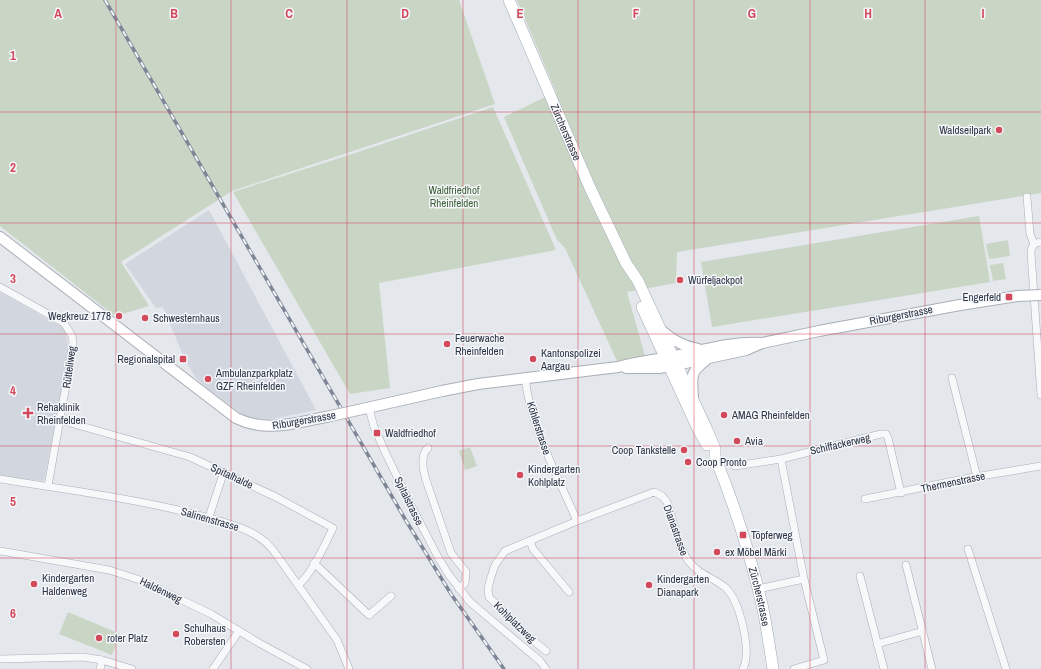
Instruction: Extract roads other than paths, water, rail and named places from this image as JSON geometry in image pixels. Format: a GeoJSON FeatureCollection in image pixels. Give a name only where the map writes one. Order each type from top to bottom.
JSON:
{"type":"FeatureCollection","features":[{"type":"Feature","properties":{"kind":"main road","name":"Zürcherstrasse"},"geometry":{"type":"LineString","coordinates":[[510,0],[591,190],[626,263],[638,281],[660,328],[671,361],[698,428],[710,452],[715,457]]}},
{"type":"Feature","properties":{"kind":"main road","name":"Zürcherstrasse"},"geometry":{"type":"LineString","coordinates":[[626,263],[631,283],[671,361],[693,398],[714,449],[715,457],[743,535],[758,590],[774,669]]}},
{"type":"Feature","properties":{"kind":"street"},"geometry":{"type":"LineString","coordinates":[[1027,197],[1030,234],[1038,243],[1032,247],[1031,253],[1041,395]]}},
{"type":"Feature","properties":{"kind":"street","name":"Riburgerstrasse"},"geometry":{"type":"LineString","coordinates":[[0,237],[236,418],[256,426],[269,427],[369,408],[442,390],[525,377],[618,367],[635,362],[708,359],[746,350],[762,343],[819,331],[920,312],[1018,296],[1041,295]]}},
{"type":"Feature","properties":{"kind":"street","name":"Rütteliweg"},"geometry":{"type":"LineString","coordinates":[[0,286],[64,323],[73,342],[48,486]]}},
{"type":"Feature","properties":{"kind":"street"},"geometry":{"type":"LineString","coordinates":[[660,328],[680,344],[699,350]]}},
{"type":"Feature","properties":{"kind":"street","name":"Riburgerstrasse"},"geometry":{"type":"LineString","coordinates":[[671,361],[699,350],[745,342],[762,343]]}},
{"type":"Feature","properties":{"kind":"street"},"geometry":{"type":"LineString","coordinates":[[693,398],[693,374],[696,369],[708,359]]}},
{"type":"Feature","properties":{"kind":"street","name":"Köhlerstrasse"},"geometry":{"type":"LineString","coordinates":[[525,377],[532,408],[544,445],[577,521]]}},
{"type":"Feature","properties":{"kind":"street"},"geometry":{"type":"LineString","coordinates":[[952,378],[977,476]]}},
{"type":"Feature","properties":{"kind":"street","name":"Spitalstrasse"},"geometry":{"type":"LineString","coordinates":[[369,408],[377,433],[414,511],[438,557],[459,589],[478,609],[540,661],[546,669]]}},
{"type":"Feature","properties":{"kind":"street","name":"Spitalhalde"},"geometry":{"type":"LineString","coordinates":[[60,420],[190,457],[224,471],[311,515],[333,528],[303,582],[298,585]]}},
{"type":"Feature","properties":{"kind":"street","name":"Schiffackerweg"},"geometry":{"type":"LineString","coordinates":[[735,466],[781,459],[880,434],[886,434],[901,493]]}},
{"type":"Feature","properties":{"kind":"street","name":"Spitalstrasse"},"geometry":{"type":"LineString","coordinates":[[428,448],[424,452],[423,461],[426,480],[451,553],[466,572],[465,583],[459,589]]}},
{"type":"Feature","properties":{"kind":"street"},"geometry":{"type":"LineString","coordinates":[[781,459],[804,579],[824,660],[794,669]]}},
{"type":"Feature","properties":{"kind":"street","name":"Thermenstrasse"},"geometry":{"type":"LineString","coordinates":[[865,499],[901,493],[977,476],[1041,466]]}},
{"type":"Feature","properties":{"kind":"street"},"geometry":{"type":"LineString","coordinates":[[209,517],[224,471]]}},
{"type":"Feature","properties":{"kind":"street","name":"Salinenstrasse"},"geometry":{"type":"LineString","coordinates":[[0,479],[94,493],[160,506],[209,517],[249,532],[269,545],[337,640],[349,669]]}},
{"type":"Feature","properties":{"kind":"street","name":"Kohlplatzweg"},"geometry":{"type":"LineString","coordinates":[[546,651],[529,637],[489,597],[488,589],[495,565],[505,551],[642,495],[654,492]]}},
{"type":"Feature","properties":{"kind":"street","name":"Dianastrasse"},"geometry":{"type":"LineString","coordinates":[[654,492],[662,496],[667,502],[682,550],[692,567],[720,584],[731,594],[744,633],[747,652],[743,669]]}},
{"type":"Feature","properties":{"kind":"street"},"geometry":{"type":"LineString","coordinates":[[530,541],[533,549],[569,592]]}},
{"type":"Feature","properties":{"kind":"street"},"geometry":{"type":"LineString","coordinates":[[968,549],[1006,669]]}},
{"type":"Feature","properties":{"kind":"street","name":"Haldenweg"},"geometry":{"type":"LineString","coordinates":[[0,551],[109,570],[127,575],[158,587],[211,614],[306,669]]}},
{"type":"Feature","properties":{"kind":"street"},"geometry":{"type":"LineString","coordinates":[[314,564],[369,615],[391,596]]}},
{"type":"Feature","properties":{"kind":"street"},"geometry":{"type":"LineString","coordinates":[[906,565],[932,669]]}},
{"type":"Feature","properties":{"kind":"street"},"geometry":{"type":"LineString","coordinates":[[860,576],[884,669]]}},
{"type":"Feature","properties":{"kind":"street"},"geometry":{"type":"LineString","coordinates":[[758,590],[804,579]]}},
{"type":"Feature","properties":{"kind":"street"},"geometry":{"type":"LineString","coordinates":[[213,669],[239,631]]}},
{"type":"Feature","properties":{"kind":"street"},"geometry":{"type":"LineString","coordinates":[[877,644],[923,631]]}},
{"type":"Feature","properties":{"kind":"street"},"geometry":{"type":"LineString","coordinates":[[0,659],[83,657],[102,660],[132,669]]}},
{"type":"Feature","properties":{"kind":"street"},"geometry":{"type":"LineString","coordinates":[[100,669],[102,660]]}},
{"type":"Feature","properties":{"kind":"railway"},"geometry":{"type":"LineString","coordinates":[[105,0],[405,519],[451,594],[504,669]]}},
{"type":"Feature","properties":{"kind":"place","name":"Waldseilpark"},"geometry":{"type":"Point","coordinates":[999,130]}},
{"type":"Feature","properties":{"kind":"place","name":"Würfeljackpot"},"geometry":{"type":"Point","coordinates":[680,280]}},
{"type":"Feature","properties":{"kind":"place","name":"Engerfeld"},"geometry":{"type":"Point","coordinates":[1009,297]}},
{"type":"Feature","properties":{"kind":"place","name":"Wegkreuz 1778"},"geometry":{"type":"Point","coordinates":[119,316]}},
{"type":"Feature","properties":{"kind":"place","name":"Schwesternhaus"},"geometry":{"type":"Point","coordinates":[145,318]}},
{"type":"Feature","properties":{"kind":"place","name":"Feuerwache Rheinfelden"},"geometry":{"type":"Point","coordinates":[447,344]}},
{"type":"Feature","properties":{"kind":"place","name":"Regionalspital"},"geometry":{"type":"Point","coordinates":[183,359]}},
{"type":"Feature","properties":{"kind":"place","name":"Kantonspolizei Aargau"},"geometry":{"type":"Point","coordinates":[533,359]}},
{"type":"Feature","properties":{"kind":"place","name":"Ambulanzparkplatz GZF Rheinfelden"},"geometry":{"type":"Point","coordinates":[208,379]}},
{"type":"Feature","properties":{"kind":"place","name":"Rehaklinik Rheinfelden"},"geometry":{"type":"Point","coordinates":[28,413]}},
{"type":"Feature","properties":{"kind":"place","name":"AMAG Rheinfelden"},"geometry":{"type":"Point","coordinates":[724,415]}},
{"type":"Feature","properties":{"kind":"place","name":"Waldfriedhof"},"geometry":{"type":"Point","coordinates":[377,433]}},
{"type":"Feature","properties":{"kind":"place","name":"Avia"},"geometry":{"type":"Point","coordinates":[737,441]}},
{"type":"Feature","properties":{"kind":"place","name":"Coop Tankstelle"},"geometry":{"type":"Point","coordinates":[684,450]}},
{"type":"Feature","properties":{"kind":"place","name":"Coop Pronto"},"geometry":{"type":"Point","coordinates":[688,462]}},
{"type":"Feature","properties":{"kind":"place","name":"Kindergarten Kohlplatz"},"geometry":{"type":"Point","coordinates":[520,475]}},
{"type":"Feature","properties":{"kind":"place","name":"Töpferweg"},"geometry":{"type":"Point","coordinates":[743,535]}},
{"type":"Feature","properties":{"kind":"place","name":"ex Möbel Märki"},"geometry":{"type":"Point","coordinates":[717,552]}},
{"type":"Feature","properties":{"kind":"place","name":"Kindergarten Haldenweg"},"geometry":{"type":"Point","coordinates":[34,584]}},
{"type":"Feature","properties":{"kind":"place","name":"Kindergarten Dianapark"},"geometry":{"type":"Point","coordinates":[649,585]}},
{"type":"Feature","properties":{"kind":"place","name":"Schulhaus Robersten"},"geometry":{"type":"Point","coordinates":[176,634]}},
{"type":"Feature","properties":{"kind":"place","name":"roter Platz"},"geometry":{"type":"Point","coordinates":[99,638]}},
{"type":"Feature","properties":{"kind":"park label","name":"Waldfriedhof Rheinfelden"},"geometry":{"type":"Point","coordinates":[454,196]}}]}
